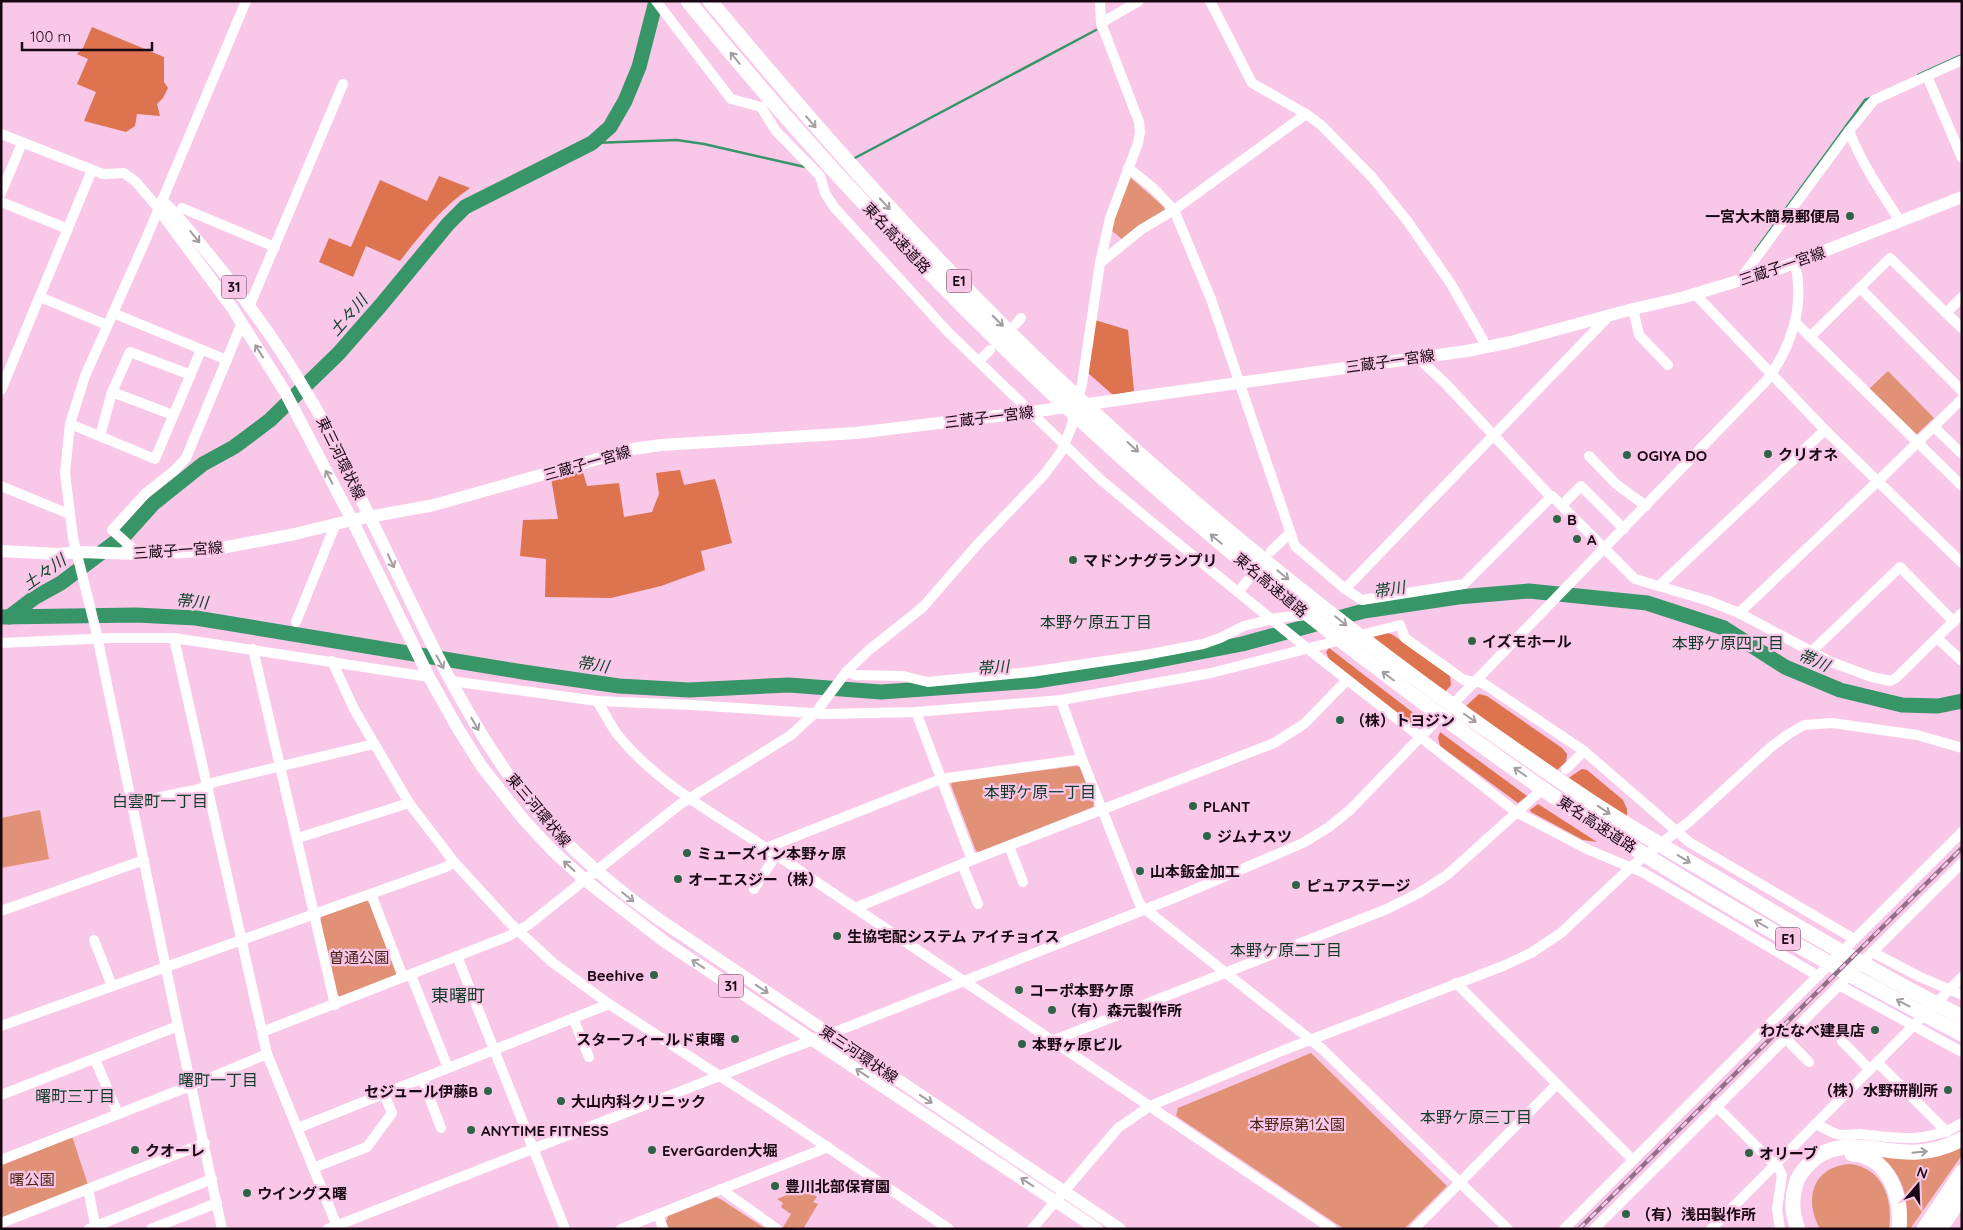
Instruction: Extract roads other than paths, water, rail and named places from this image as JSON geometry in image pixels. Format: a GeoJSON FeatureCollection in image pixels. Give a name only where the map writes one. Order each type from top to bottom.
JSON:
{"type":"FeatureCollection","features":[{"type":"Feature","properties":{"kind":"highway","name":"東名高速道路"},"geometry":{"type":"LineString","coordinates":[[688,1],[767,95],[986,309],[1063,394],[1091,419],[1152,464],[1361,637],[1464,714],[1627,825],[1878,973],[1962,1017]]}},
{"type":"Feature","properties":{"kind":"highway","name":"東名高速道路"},"geometry":{"type":"LineString","coordinates":[[710,1],[779,84],[846,173]]}},
{"type":"Feature","properties":{"kind":"highway","name":"東名高速道路"},"geometry":{"type":"LineString","coordinates":[[1091,419],[1143,477],[1307,615],[1572,809],[1738,911],[1869,985],[1962,1034]]}},
{"type":"Feature","properties":{"kind":"highway"},"geometry":{"type":"LineString","coordinates":[[1878,973],[1962,1009]]}},
{"type":"Feature","properties":{"kind":"highway"},"geometry":{"type":"LineString","coordinates":[[1798,1229],[1792,1203],[1797,1180],[1811,1162],[1824,1152],[1847,1147],[1919,1152],[1943,1147],[1962,1138]]}},
{"type":"Feature","properties":{"kind":"highway"},"geometry":{"type":"LineString","coordinates":[[1809,1229],[1802,1209],[1802,1193],[1807,1179],[1815,1167],[1826,1158],[1849,1154],[1872,1160],[1888,1175],[1895,1188],[1899,1204],[1899,1229]]}},
{"type":"Feature","properties":{"kind":"highway"},"geometry":{"type":"LineString","coordinates":[[1924,1229],[1962,1172]]}},
{"type":"Feature","properties":{"kind":"highway"},"geometry":{"type":"LineString","coordinates":[[1940,1229],[1962,1196]]}},
{"type":"Feature","properties":{"kind":"main road","name":"三蔵子一宮線"},"geometry":{"type":"LineString","coordinates":[[1,551],[58,554],[139,554],[206,551],[295,534],[336,523],[449,502],[633,449],[660,445],[856,432],[1031,412],[1485,347],[1633,308],[1695,294],[1739,281],[1795,263],[1962,197]]}},
{"type":"Feature","properties":{"kind":"main road","name":"東三河環状線"},"geometry":{"type":"LineString","coordinates":[[160,205],[187,227],[250,307],[311,399],[337,448],[429,642],[451,682],[510,777],[555,831],[583,860],[632,901],[1120,1229]]}},
{"type":"Feature","properties":{"kind":"main road","name":"東三河環状線"},"geometry":{"type":"LineString","coordinates":[[160,205],[242,324],[285,392],[352,520],[429,676],[457,727],[482,767],[524,820],[552,850],[586,881],[665,942],[1097,1229]]}},
{"type":"Feature","properties":{"kind":"street"},"geometry":{"type":"LineString","coordinates":[[211,1229],[222,1227],[178,1026],[97,635],[83,578],[80,553],[69,514],[65,473],[70,424],[85,376],[246,1]]}},
{"type":"Feature","properties":{"kind":"street"},"geometry":{"type":"LineString","coordinates":[[262,1032],[520,931],[598,872],[690,798],[790,735],[819,709],[847,671],[869,650],[923,607],[989,532],[1034,486],[1065,445],[1082,384],[1100,263],[1110,218],[1138,143],[1140,132],[1139,122],[1101,23],[1100,1]]}},
{"type":"Feature","properties":{"kind":"street"},"geometry":{"type":"LineString","coordinates":[[1101,23],[1139,1]]}},
{"type":"Feature","properties":{"kind":"street"},"geometry":{"type":"LineString","coordinates":[[1210,1],[1252,83],[1306,114],[1321,125],[1372,177],[1408,222],[1451,284],[1483,340],[1485,347]]}},
{"type":"Feature","properties":{"kind":"street"},"geometry":{"type":"LineString","coordinates":[[658,4],[731,99],[761,107],[776,131],[820,176],[825,193],[834,207],[948,332],[1102,480],[1148,520],[1347,680],[1516,812],[1589,850],[1631,867],[1818,976]]}},
{"type":"Feature","properties":{"kind":"street"},"geometry":{"type":"LineString","coordinates":[[1739,281],[1849,131],[1874,100],[1962,60]]}},
{"type":"Feature","properties":{"kind":"street"},"geometry":{"type":"LineString","coordinates":[[1927,76],[1962,158]]}},
{"type":"Feature","properties":{"kind":"street"},"geometry":{"type":"LineString","coordinates":[[250,307],[343,84]]}},
{"type":"Feature","properties":{"kind":"street"},"geometry":{"type":"LineString","coordinates":[[1100,263],[1142,229],[1174,210],[1306,114]]}},
{"type":"Feature","properties":{"kind":"street"},"geometry":{"type":"LineString","coordinates":[[1849,131],[1857,152],[1868,172],[1900,222]]}},
{"type":"Feature","properties":{"kind":"street"},"geometry":{"type":"LineString","coordinates":[[1,134],[102,174],[124,173],[160,205]]}},
{"type":"Feature","properties":{"kind":"street"},"geometry":{"type":"LineString","coordinates":[[1,194],[22,143]]}},
{"type":"Feature","properties":{"kind":"street"},"geometry":{"type":"LineString","coordinates":[[1128,168],[1153,188],[1174,210],[1211,299],[1295,546],[1345,589],[1362,600],[1464,584],[1551,498]]}},
{"type":"Feature","properties":{"kind":"street"},"geometry":{"type":"LineString","coordinates":[[1,390],[92,170]]}},
{"type":"Feature","properties":{"kind":"street"},"geometry":{"type":"LineString","coordinates":[[1,202],[68,229]]}},
{"type":"Feature","properties":{"kind":"street"},"geometry":{"type":"LineString","coordinates":[[182,208],[275,247]]}},
{"type":"Feature","properties":{"kind":"street"},"geometry":{"type":"LineString","coordinates":[[1811,336],[1890,258],[1962,328]]}},
{"type":"Feature","properties":{"kind":"street"},"geometry":{"type":"LineString","coordinates":[[1456,700],[1740,409],[1771,374],[1785,351],[1796,323],[1798,276],[1795,263]]}},
{"type":"Feature","properties":{"kind":"street"},"geometry":{"type":"LineString","coordinates":[[1860,288],[1962,391]]}},
{"type":"Feature","properties":{"kind":"street"},"geometry":{"type":"LineString","coordinates":[[1695,294],[1825,430],[1962,563]]}},
{"type":"Feature","properties":{"kind":"street"},"geometry":{"type":"LineString","coordinates":[[40,297],[107,325]]}},
{"type":"Feature","properties":{"kind":"street"},"geometry":{"type":"LineString","coordinates":[[1946,313],[1962,297]]}},
{"type":"Feature","properties":{"kind":"street"},"geometry":{"type":"LineString","coordinates":[[1633,308],[1639,335],[1668,365]]}},
{"type":"Feature","properties":{"kind":"street"},"geometry":{"type":"LineString","coordinates":[[113,313],[227,360]]}},
{"type":"Feature","properties":{"kind":"street"},"geometry":{"type":"LineString","coordinates":[[1345,589],[1611,314]]}},
{"type":"Feature","properties":{"kind":"street"},"geometry":{"type":"LineString","coordinates":[[1796,323],[1962,486]]}},
{"type":"Feature","properties":{"kind":"street"},"geometry":{"type":"LineString","coordinates":[[139,554],[112,530],[146,493],[175,470],[186,458],[242,324]]}},
{"type":"Feature","properties":{"kind":"street"},"geometry":{"type":"LineString","coordinates":[[70,424],[155,458],[202,350]]}},
{"type":"Feature","properties":{"kind":"street"},"geometry":{"type":"LineString","coordinates":[[979,361],[990,350]]}},
{"type":"Feature","properties":{"kind":"street"},"geometry":{"type":"LineString","coordinates":[[100,436],[112,392],[130,352],[191,375]]}},
{"type":"Feature","properties":{"kind":"street"},"geometry":{"type":"LineString","coordinates":[[1418,358],[1445,383],[1551,498],[1552,496],[1562,505],[1634,579],[1709,601],[1740,613],[1811,652],[1839,665],[1872,677],[1890,681],[1896,678],[1962,613]]}},
{"type":"Feature","properties":{"kind":"street"},"geometry":{"type":"LineString","coordinates":[[112,392],[173,415]]}},
{"type":"Feature","properties":{"kind":"street"},"geometry":{"type":"LineString","coordinates":[[1740,613],[1962,399]]}},
{"type":"Feature","properties":{"kind":"street"},"geometry":{"type":"LineString","coordinates":[[1934,427],[1962,454]]}},
{"type":"Feature","properties":{"kind":"street"},"geometry":{"type":"LineString","coordinates":[[1659,586],[1825,430]]}},
{"type":"Feature","properties":{"kind":"street"},"geometry":{"type":"LineString","coordinates":[[1589,456],[1616,484],[1646,506]]}},
{"type":"Feature","properties":{"kind":"street"},"geometry":{"type":"LineString","coordinates":[[1,486],[69,514]]}},
{"type":"Feature","properties":{"kind":"street"},"geometry":{"type":"LineString","coordinates":[[1562,505],[1581,486],[1624,529]]}},
{"type":"Feature","properties":{"kind":"street"},"geometry":{"type":"LineString","coordinates":[[296,622],[336,523]]}},
{"type":"Feature","properties":{"kind":"street"},"geometry":{"type":"LineString","coordinates":[[1271,551],[1290,533]]}},
{"type":"Feature","properties":{"kind":"street"},"geometry":{"type":"LineString","coordinates":[[1811,652],[1900,567],[1954,622]]}},
{"type":"Feature","properties":{"kind":"street"},"geometry":{"type":"LineString","coordinates":[[1238,592],[1248,580]]}},
{"type":"Feature","properties":{"kind":"street"},"geometry":{"type":"LineString","coordinates":[[847,671],[854,675],[903,676],[928,682],[1031,672],[1145,655],[1203,644],[1244,626],[1307,615]]}},
{"type":"Feature","properties":{"kind":"street"},"geometry":{"type":"LineString","coordinates":[[451,682],[597,702],[916,712],[1061,700],[1211,674],[1306,647],[1400,625],[1405,638],[1464,680],[1483,684],[1584,751],[1689,842],[1854,939]]}},
{"type":"Feature","properties":{"kind":"street"},"geometry":{"type":"LineString","coordinates":[[1,643],[97,635],[174,638],[429,676]]}},
{"type":"Feature","properties":{"kind":"street"},"geometry":{"type":"LineString","coordinates":[[174,638],[267,1054],[314,1168],[332,1227],[786,1050],[814,1041],[1272,858],[1303,843],[1329,827],[1350,810],[1433,724]]}},
{"type":"Feature","properties":{"kind":"street"},"geometry":{"type":"LineString","coordinates":[[1937,638],[1962,661]]}},
{"type":"Feature","properties":{"kind":"street"},"geometry":{"type":"LineString","coordinates":[[253,649],[335,1005]]}},
{"type":"Feature","properties":{"kind":"street"},"geometry":{"type":"LineString","coordinates":[[332,661],[354,709],[410,803],[454,862],[510,922],[552,962],[609,1004],[949,1229]]}},
{"type":"Feature","properties":{"kind":"street"},"geometry":{"type":"LineString","coordinates":[[855,908],[972,860],[1274,743],[1288,736],[1304,724],[1347,680]]}},
{"type":"Feature","properties":{"kind":"street"},"geometry":{"type":"LineString","coordinates":[[1061,700],[1082,759],[1140,904],[1311,1039],[1508,1229]]}},
{"type":"Feature","properties":{"kind":"street"},"geometry":{"type":"LineString","coordinates":[[597,702],[617,734],[652,770],[690,798],[1332,1229]]}},
{"type":"Feature","properties":{"kind":"street"},"geometry":{"type":"LineString","coordinates":[[916,712],[972,860]]}},
{"type":"Feature","properties":{"kind":"street"},"geometry":{"type":"LineString","coordinates":[[1032,1229],[1118,1128],[1150,1106],[1311,1039],[1503,966],[1531,953],[1561,933],[1631,867],[1691,820],[1771,747],[1804,725],[1832,723],[1916,735],[1962,748]]}},
{"type":"Feature","properties":{"kind":"street"},"geometry":{"type":"LineString","coordinates":[[132,803],[199,789],[207,785],[374,744]]}},
{"type":"Feature","properties":{"kind":"street"},"geometry":{"type":"LineString","coordinates":[[1566,769],[1584,751]]}},
{"type":"Feature","properties":{"kind":"street"},"geometry":{"type":"LineString","coordinates":[[766,848],[941,779],[1082,759]]}},
{"type":"Feature","properties":{"kind":"street"},"geometry":{"type":"LineString","coordinates":[[1052,1041],[1387,908],[1419,893],[1447,875],[1536,794]]}},
{"type":"Feature","properties":{"kind":"street"},"geometry":{"type":"LineString","coordinates":[[298,838],[410,803]]}},
{"type":"Feature","properties":{"kind":"street"},"geometry":{"type":"LineString","coordinates":[[1564,1229],[1962,832]]}},
{"type":"Feature","properties":{"kind":"street"},"geometry":{"type":"LineString","coordinates":[[1008,846],[1023,882]]}},
{"type":"Feature","properties":{"kind":"street"},"geometry":{"type":"LineString","coordinates":[[754,888],[776,855]]}},
{"type":"Feature","properties":{"kind":"street"},"geometry":{"type":"LineString","coordinates":[[1,911],[144,860]]}},
{"type":"Feature","properties":{"kind":"street"},"geometry":{"type":"LineString","coordinates":[[1,1026],[454,862]]}},
{"type":"Feature","properties":{"kind":"street"},"geometry":{"type":"LineString","coordinates":[[1594,1229],[1962,863]]}},
{"type":"Feature","properties":{"kind":"street"},"geometry":{"type":"LineString","coordinates":[[962,864],[978,904]]}},
{"type":"Feature","properties":{"kind":"street"},"geometry":{"type":"LineString","coordinates":[[370,894],[448,1068]]}},
{"type":"Feature","properties":{"kind":"street"},"geometry":{"type":"LineString","coordinates":[[94,940],[112,986]]}},
{"type":"Feature","properties":{"kind":"street"},"geometry":{"type":"LineString","coordinates":[[1872,952],[1962,996]]}},
{"type":"Feature","properties":{"kind":"street"},"geometry":{"type":"LineString","coordinates":[[458,956],[565,1229]]}},
{"type":"Feature","properties":{"kind":"street"},"geometry":{"type":"LineString","coordinates":[[1711,1229],[1962,977]]}},
{"type":"Feature","properties":{"kind":"street"},"geometry":{"type":"LineString","coordinates":[[1456,983],[1633,1160]]}},
{"type":"Feature","properties":{"kind":"street"},"geometry":{"type":"LineString","coordinates":[[1839,985],[1962,1052]]}},
{"type":"Feature","properties":{"kind":"street"},"geometry":{"type":"LineString","coordinates":[[298,1128],[609,1004]]}},
{"type":"Feature","properties":{"kind":"street"},"geometry":{"type":"LineString","coordinates":[[573,1018],[589,1057]]}},
{"type":"Feature","properties":{"kind":"street"},"geometry":{"type":"LineString","coordinates":[[1,1096],[178,1026]]}},
{"type":"Feature","properties":{"kind":"street"},"geometry":{"type":"LineString","coordinates":[[1785,1038],[1809,1062]]}},
{"type":"Feature","properties":{"kind":"street"},"geometry":{"type":"LineString","coordinates":[[1842,1041],[1874,1066],[1947,1132]]}},
{"type":"Feature","properties":{"kind":"street"},"geometry":{"type":"LineString","coordinates":[[1,1160],[191,1086],[267,1054]]}},
{"type":"Feature","properties":{"kind":"street"},"geometry":{"type":"LineString","coordinates":[[95,1058],[118,1114]]}},
{"type":"Feature","properties":{"kind":"street"},"geometry":{"type":"LineString","coordinates":[[422,1078],[441,1128]]}},
{"type":"Feature","properties":{"kind":"street"},"geometry":{"type":"LineString","coordinates":[[1414,1229],[1557,1084]]}},
{"type":"Feature","properties":{"kind":"street"},"geometry":{"type":"LineString","coordinates":[[314,1168],[367,1147],[392,1113],[384,1094]]}},
{"type":"Feature","properties":{"kind":"street"},"geometry":{"type":"LineString","coordinates":[[1716,1106],[1775,1164],[1782,1175],[1777,1204],[1780,1229]]}},
{"type":"Feature","properties":{"kind":"street"},"geometry":{"type":"LineString","coordinates":[[1816,1124],[1838,1135],[1848,1133],[1912,1139],[1947,1132],[1962,1123]]}},
{"type":"Feature","properties":{"kind":"street"},"geometry":{"type":"LineString","coordinates":[[1,1223],[205,1143]]}},
{"type":"Feature","properties":{"kind":"street"},"geometry":{"type":"LineString","coordinates":[[621,1229],[828,1148]]}},
{"type":"Feature","properties":{"kind":"street"},"geometry":{"type":"LineString","coordinates":[[88,1189],[94,1228],[212,1179]]}},
{"type":"Feature","properties":{"kind":"street"},"geometry":{"type":"LineString","coordinates":[[720,1189],[777,1229]]}},
{"type":"Feature","properties":{"kind":"street"},"geometry":{"type":"LineString","coordinates":[[151,1229],[217,1203]]}},
{"type":"Feature","properties":{"kind":"street"},"geometry":{"type":"LineString","coordinates":[[658,1214],[663,1229]]}},
{"type":"Feature","properties":{"kind":"waterway","name":"土々川"},"geometry":{"type":"LineString","coordinates":[[9,617],[34,598],[61,583],[126,534],[153,504],[203,464],[234,447],[270,420],[339,353],[448,224],[465,207],[592,143],[610,127],[625,101],[639,67],[656,1]]}},
{"type":"Feature","properties":{"kind":"waterway"},"geometry":{"type":"LineString","coordinates":[[853,159],[1096,30]]}},
{"type":"Feature","properties":{"kind":"waterway"},"geometry":{"type":"LineString","coordinates":[[1918,75],[1962,55]]}},
{"type":"Feature","properties":{"kind":"waterway"},"geometry":{"type":"LineString","coordinates":[[1755,251],[1865,100],[1870,98]]}},
{"type":"Feature","properties":{"kind":"waterway"},"geometry":{"type":"LineString","coordinates":[[592,143],[677,140],[704,144],[805,167]]}},
{"type":"Feature","properties":{"kind":"waterway","name":"帯川"},"geometry":{"type":"LineString","coordinates":[[1,617],[136,615],[196,618],[619,686],[689,690],[789,685],[881,692],[1036,681],[1113,669],[1242,644],[1364,611],[1458,597],[1529,591],[1647,603],[1724,628],[1785,667],[1840,690],[1902,705],[1938,706],[1962,701]]}},
{"type":"Feature","properties":{"kind":"railway"},"geometry":{"type":"LineString","coordinates":[[1579,1229],[1962,848]]}},
{"type":"Feature","properties":{"kind":"place","name":"一宮大木簡易郵便局"},"geometry":{"type":"Point","coordinates":[1850,216]}},
{"type":"Feature","properties":{"kind":"place","name":"クリオネ"},"geometry":{"type":"Point","coordinates":[1768,454]}},
{"type":"Feature","properties":{"kind":"place","name":"OGIYA DO"},"geometry":{"type":"Point","coordinates":[1627,455]}},
{"type":"Feature","properties":{"kind":"place","name":"B"},"geometry":{"type":"Point","coordinates":[1557,519]}},
{"type":"Feature","properties":{"kind":"place","name":"A"},"geometry":{"type":"Point","coordinates":[1577,539]}},
{"type":"Feature","properties":{"kind":"place","name":"マドンナグランプリ"},"geometry":{"type":"Point","coordinates":[1073,560]}},
{"type":"Feature","properties":{"kind":"place","name":"イズモホール"},"geometry":{"type":"Point","coordinates":[1472,641]}},
{"type":"Feature","properties":{"kind":"place","name":"（株）トヨジン"},"geometry":{"type":"Point","coordinates":[1340,720]}},
{"type":"Feature","properties":{"kind":"place","name":"PLANT"},"geometry":{"type":"Point","coordinates":[1193,806]}},
{"type":"Feature","properties":{"kind":"place","name":"ジムナスツ"},"geometry":{"type":"Point","coordinates":[1207,836]}},
{"type":"Feature","properties":{"kind":"place","name":"ミューズイン本野ヶ原"},"geometry":{"type":"Point","coordinates":[687,853]}},
{"type":"Feature","properties":{"kind":"place","name":"山本鈑金加工"},"geometry":{"type":"Point","coordinates":[1140,871]}},
{"type":"Feature","properties":{"kind":"place","name":"オーエスジー（株）"},"geometry":{"type":"Point","coordinates":[678,879]}},
{"type":"Feature","properties":{"kind":"place","name":"ピュアステージ"},"geometry":{"type":"Point","coordinates":[1296,885]}},
{"type":"Feature","properties":{"kind":"place","name":"生協宅配システム アイチョイス"},"geometry":{"type":"Point","coordinates":[837,936]}},
{"type":"Feature","properties":{"kind":"place","name":"Beehive"},"geometry":{"type":"Point","coordinates":[654,975]}},
{"type":"Feature","properties":{"kind":"place","name":"コーポ本野ケ原"},"geometry":{"type":"Point","coordinates":[1019,990]}},
{"type":"Feature","properties":{"kind":"place","name":"（有）森元製作所"},"geometry":{"type":"Point","coordinates":[1052,1010]}},
{"type":"Feature","properties":{"kind":"place","name":"わたなべ建具店"},"geometry":{"type":"Point","coordinates":[1875,1030]}},
{"type":"Feature","properties":{"kind":"place","name":"スターフィールド東曙"},"geometry":{"type":"Point","coordinates":[735,1039]}},
{"type":"Feature","properties":{"kind":"place","name":"本野ヶ原ビル"},"geometry":{"type":"Point","coordinates":[1022,1044]}},
{"type":"Feature","properties":{"kind":"place","name":"（株）水野研削所"},"geometry":{"type":"Point","coordinates":[1948,1090]}},
{"type":"Feature","properties":{"kind":"place","name":"セジュール伊藤B"},"geometry":{"type":"Point","coordinates":[488,1091]}},
{"type":"Feature","properties":{"kind":"place","name":"大山内科クリニック"},"geometry":{"type":"Point","coordinates":[561,1101]}},
{"type":"Feature","properties":{"kind":"place","name":"ANYTIME FITNESS"},"geometry":{"type":"Point","coordinates":[471,1130]}},
{"type":"Feature","properties":{"kind":"place","name":"クオーレ"},"geometry":{"type":"Point","coordinates":[135,1150]}},
{"type":"Feature","properties":{"kind":"place","name":"EverGarden大堀"},"geometry":{"type":"Point","coordinates":[652,1150]}},
{"type":"Feature","properties":{"kind":"place","name":"オリーブ"},"geometry":{"type":"Point","coordinates":[1749,1153]}},
{"type":"Feature","properties":{"kind":"place","name":"豊川北部保育園"},"geometry":{"type":"Point","coordinates":[775,1186]}},
{"type":"Feature","properties":{"kind":"place","name":"ウイングス曙"},"geometry":{"type":"Point","coordinates":[247,1193]}},
{"type":"Feature","properties":{"kind":"place","name":"（有）浅田製作所"},"geometry":{"type":"Point","coordinates":[1626,1214]}},
{"type":"Feature","properties":{"kind":"district","name":"本野ケ原五丁目"},"geometry":{"type":"Point","coordinates":[1096,622]}},
{"type":"Feature","properties":{"kind":"district","name":"本野ケ原四丁目"},"geometry":{"type":"Point","coordinates":[1728,643]}},
{"type":"Feature","properties":{"kind":"district","name":"本野ケ原一丁目"},"geometry":{"type":"Point","coordinates":[1040,792]}},
{"type":"Feature","properties":{"kind":"district","name":"白雲町一丁目"},"geometry":{"type":"Point","coordinates":[160,801]}},
{"type":"Feature","properties":{"kind":"district","name":"本野ケ原二丁目"},"geometry":{"type":"Point","coordinates":[1286,950]}},
{"type":"Feature","properties":{"kind":"district","name":"東曙町"},"geometry":{"type":"Point","coordinates":[458,995]}},
{"type":"Feature","properties":{"kind":"district","name":"曙町一丁目"},"geometry":{"type":"Point","coordinates":[218,1080]}},
{"type":"Feature","properties":{"kind":"district","name":"曙町三丁目"},"geometry":{"type":"Point","coordinates":[75,1096]}},
{"type":"Feature","properties":{"kind":"district","name":"本野ケ原三丁目"},"geometry":{"type":"Point","coordinates":[1476,1117]}},
{"type":"Feature","properties":{"kind":"park label","name":"曽通公園"},"geometry":{"type":"Point","coordinates":[359,957]}},
{"type":"Feature","properties":{"kind":"park label","name":"本野原第1公園"},"geometry":{"type":"Point","coordinates":[1297,1124]}},
{"type":"Feature","properties":{"kind":"park label","name":"曙公園"},"geometry":{"type":"Point","coordinates":[32,1179]}}]}
